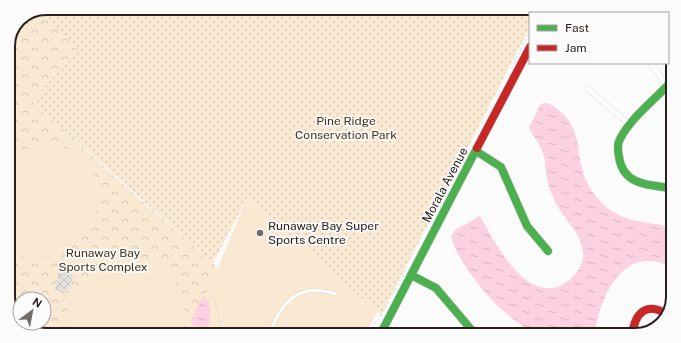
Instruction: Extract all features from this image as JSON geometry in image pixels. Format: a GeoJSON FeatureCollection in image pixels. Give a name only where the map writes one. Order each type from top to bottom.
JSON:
{"type":"FeatureCollection","features":[{"type":"Feature","properties":{"kind":"street","name":"Morala Avenue"},"geometry":{"type":"LineString","coordinates":[[384,328],[529,49]]}},
{"type":"Feature","properties":{"kind":"street"},"geometry":{"type":"LineString","coordinates":[[652,64],[666,80]]}},
{"type":"Feature","properties":{"kind":"street"},"geometry":{"type":"LineString","coordinates":[[587,88],[630,125]]}},
{"type":"Feature","properties":{"kind":"street"},"geometry":{"type":"LineString","coordinates":[[666,89],[630,125],[619,140],[618,152],[620,166],[630,179],[645,185],[666,187]]}},
{"type":"Feature","properties":{"kind":"street"},"geometry":{"type":"LineString","coordinates":[[476,151],[501,167],[528,226],[548,251]]}},
{"type":"Feature","properties":{"kind":"street"},"geometry":{"type":"LineString","coordinates":[[411,275],[436,288],[469,328]]}},
{"type":"Feature","properties":{"kind":"street"},"geometry":{"type":"LineString","coordinates":[[634,328],[637,318],[644,309],[652,307],[658,308],[663,311]]}},
{"type":"Feature","properties":{"kind":"lane"},"geometry":{"type":"LineString","coordinates":[[272,328],[277,315],[286,302],[298,294],[309,290],[322,290],[336,294]]}},
{"type":"Feature","properties":{"kind":"path"},"geometry":{"type":"LineString","coordinates":[[512,65],[529,33]]}},
{"type":"Feature","properties":{"kind":"path"},"geometry":{"type":"LineString","coordinates":[[373,328],[407,267]]}},
{"type":"Feature","properties":{"kind":"path"},"geometry":{"type":"LineString","coordinates":[[206,283],[213,296],[222,328]]}},
{"type":"Feature","properties":{"kind":"path"},"geometry":{"type":"LineString","coordinates":[[56,309],[65,298],[65,291]]}},
{"type":"Feature","properties":{"kind":"green space","name":"Pine Ridge Conservation Park"},"geometry":{"type":"Polygon","coordinates":[[[529,15],[529,29],[381,315],[247,198],[213,263],[32,101],[78,49],[41,16],[529,15]]]}},
{"type":"Feature","properties":{"kind":"green space","name":"Runaway Bay Sports Complex"},"geometry":{"type":"Polygon","coordinates":[[[41,16],[78,49],[32,101],[128,189],[218,268],[247,198],[377,312],[369,328],[52,328],[52,291],[15,291],[15,44],[21,27],[31,19],[41,16]]]}},
{"type":"Feature","properties":{"kind":"green space"},"geometry":{"type":"Polygon","coordinates":[[[52,144],[77,154],[92,169],[99,187],[98,207],[90,226],[77,242],[59,253],[37,258],[29,258],[15,254],[15,156],[28,148],[52,144]]]}},
{"type":"Feature","properties":{"kind":"green space","name":"Runaway Bay Super Sports Centre"},"geometry":{"type":"Polygon","coordinates":[[[247,198],[377,312],[369,328],[188,328],[218,269],[247,198]]]}},
{"type":"Feature","properties":{"kind":"green space"},"geometry":{"type":"Polygon","coordinates":[[[92,247],[100,256],[87,269],[79,261],[92,247]]]}},
{"type":"Feature","properties":{"kind":"green space"},"geometry":{"type":"Polygon","coordinates":[[[135,256],[148,259],[158,264],[176,282],[182,298],[183,306],[183,315],[178,328],[68,328],[67,313],[69,304],[78,287],[102,264],[121,257],[135,256]]]}},
{"type":"Feature","properties":{"kind":"water"},"geometry":{"type":"Polygon","coordinates":[[[544,103],[551,104],[560,111],[572,126],[584,175],[588,184],[601,203],[612,212],[628,219],[666,226],[666,266],[654,261],[640,262],[627,268],[617,278],[608,291],[597,320],[596,328],[525,328],[494,303],[479,285],[464,265],[451,236],[455,230],[480,216],[504,256],[515,270],[527,280],[540,287],[554,288],[568,281],[577,272],[583,257],[582,246],[576,233],[559,209],[552,195],[547,180],[543,154],[529,127],[540,105],[544,103]]]}},
{"type":"Feature","properties":{"kind":"water"},"geometry":{"type":"Polygon","coordinates":[[[203,296],[209,302],[210,307],[210,319],[207,328],[195,328],[191,320],[203,296]]]}},
{"type":"Feature","properties":{"kind":"building"},"geometry":{"type":"Polygon","coordinates":[[[59,270],[73,273],[70,290],[62,289],[62,292],[55,290],[59,270]]]}},
{"type":"Feature","properties":{"kind":"traffic: fast"},"geometry":{"type":"LineString","coordinates":[[666,87],[629,125],[618,143],[618,148],[621,166],[631,178],[645,184],[666,187]]}},
{"type":"Feature","properties":{"kind":"traffic: fast"},"geometry":{"type":"LineString","coordinates":[[384,328],[477,148]]}},
{"type":"Feature","properties":{"kind":"traffic: fast"},"geometry":{"type":"LineString","coordinates":[[476,151],[501,167],[527,226],[548,251]]}},
{"type":"Feature","properties":{"kind":"traffic: fast"},"geometry":{"type":"LineString","coordinates":[[411,275],[436,288],[470,328]]}},
{"type":"Feature","properties":{"kind":"traffic: jam"},"geometry":{"type":"LineString","coordinates":[[477,148],[529,49]]}},
{"type":"Feature","properties":{"kind":"traffic: jam"},"geometry":{"type":"LineString","coordinates":[[634,328],[636,320],[643,311],[654,309],[662,312]]}},
{"type":"Feature","properties":{"kind":"place","name":"Runaway Bay Super Sports Centre"},"geometry":{"type":"Point","coordinates":[260,233]}}]}
